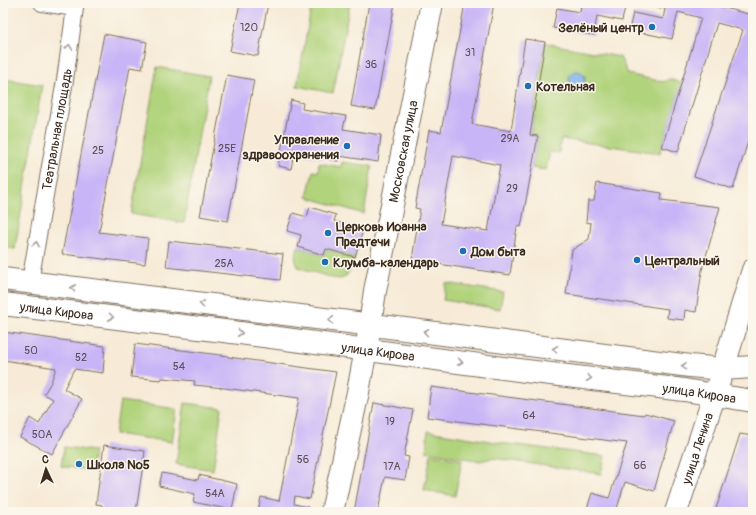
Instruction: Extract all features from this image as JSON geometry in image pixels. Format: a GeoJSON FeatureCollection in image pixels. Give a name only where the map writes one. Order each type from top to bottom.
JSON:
{"type":"FeatureCollection","features":[{"type":"Feature","properties":{"kind":"main road","name":"Московская улица"},"geometry":{"type":"LineString","coordinates":[[332,512],[358,392],[377,283],[432,3]]}},
{"type":"Feature","properties":{"kind":"main road","name":"улица Ленина"},"geometry":{"type":"LineString","coordinates":[[676,512],[723,369],[753,270]]}},
{"type":"Feature","properties":{"kind":"main road","name":"улица Кирова"},"geometry":{"type":"LineString","coordinates":[[3,279],[690,366],[723,369],[753,367]]}},
{"type":"Feature","properties":{"kind":"main road","name":"улица Кирова"},"geometry":{"type":"LineString","coordinates":[[3,304],[715,394],[753,401]]}},
{"type":"Feature","properties":{"kind":"street","name":"Театральная площадь"},"geometry":{"type":"LineString","coordinates":[[30,282],[65,80],[75,8],[42,3]]}},
{"type":"Feature","properties":{"kind":"green space"},"geometry":{"type":"Polygon","coordinates":[[[312,3],[350,3],[333,93],[297,86],[312,3]]]}},
{"type":"Feature","properties":{"kind":"green space"},"geometry":{"type":"Polygon","coordinates":[[[545,42],[620,57],[628,74],[663,82],[669,79],[682,83],[660,153],[561,139],[559,153],[550,152],[546,170],[532,168],[538,137],[530,135],[545,42]]]}},
{"type":"Feature","properties":{"kind":"green space"},"geometry":{"type":"Polygon","coordinates":[[[157,67],[209,76],[184,223],[131,214],[157,67]]]}},
{"type":"Feature","properties":{"kind":"green space"},"geometry":{"type":"Polygon","coordinates":[[[3,79],[42,85],[15,249],[3,247],[3,79]]]}},
{"type":"Feature","properties":{"kind":"green space"},"geometry":{"type":"Polygon","coordinates":[[[342,162],[372,166],[364,214],[307,197],[313,171],[318,172],[319,163],[341,167],[342,162]]]}},
{"type":"Feature","properties":{"kind":"green space","name":"Клумба-календарь"},"geometry":{"type":"Polygon","coordinates":[[[298,247],[324,255],[326,249],[355,257],[349,272],[345,277],[341,279],[332,278],[298,267],[295,258],[298,247]]]}},
{"type":"Feature","properties":{"kind":"green space"},"geometry":{"type":"Polygon","coordinates":[[[446,283],[503,292],[500,309],[443,300],[446,283]]]}},
{"type":"Feature","properties":{"kind":"green space"},"geometry":{"type":"Polygon","coordinates":[[[120,401],[177,409],[172,442],[115,434],[120,401]]]}},
{"type":"Feature","properties":{"kind":"green space"},"geometry":{"type":"Polygon","coordinates":[[[185,403],[222,408],[213,470],[176,464],[185,403]]]}},
{"type":"Feature","properties":{"kind":"green space"},"geometry":{"type":"Polygon","coordinates":[[[428,431],[508,444],[605,456],[601,474],[492,458],[480,461],[426,451],[428,431]]]}},
{"type":"Feature","properties":{"kind":"green space"},"geometry":{"type":"Polygon","coordinates":[[[64,447],[94,451],[91,471],[61,466],[64,447]]]}},
{"type":"Feature","properties":{"kind":"green space"},"geometry":{"type":"Polygon","coordinates":[[[431,454],[462,460],[455,496],[424,490],[431,454]]]}},
{"type":"Feature","properties":{"kind":"water"},"geometry":{"type":"Polygon","coordinates":[[[577,71],[583,73],[585,79],[583,85],[577,87],[571,85],[569,79],[571,73],[577,71]]]}},
{"type":"Feature","properties":{"kind":"building"},"geometry":{"type":"Polygon","coordinates":[[[240,3],[268,3],[258,56],[230,51],[240,3]]]}},
{"type":"Feature","properties":{"kind":"building"},"geometry":{"type":"Polygon","coordinates":[[[369,3],[395,3],[375,110],[351,106],[369,3]]]}},
{"type":"Feature","properties":{"kind":"building"},"geometry":{"type":"Polygon","coordinates":[[[465,3],[494,3],[472,124],[511,131],[525,39],[545,42],[530,135],[538,136],[521,227],[517,226],[510,275],[412,260],[420,209],[415,208],[429,130],[441,132],[465,3]],[[453,156],[441,224],[488,231],[500,165],[453,156]]]}},
{"type":"Feature","properties":{"kind":"building"},"geometry":{"type":"Polygon","coordinates":[[[581,3],[626,3],[622,21],[597,16],[594,35],[553,28],[557,8],[580,12],[581,3]]]}},
{"type":"Feature","properties":{"kind":"building"},"geometry":{"type":"Polygon","coordinates":[[[658,3],[706,3],[748,14],[751,5],[753,5],[753,126],[733,189],[694,176],[743,30],[717,23],[678,152],[662,147],[701,18],[678,12],[672,39],[629,30],[633,13],[663,19],[665,9],[658,8],[658,3]]]}},
{"type":"Feature","properties":{"kind":"building"},"geometry":{"type":"Polygon","coordinates":[[[104,34],[147,42],[142,69],[130,67],[99,232],[148,238],[145,264],[62,254],[104,34]]]}},
{"type":"Feature","properties":{"kind":"building"},"geometry":{"type":"Polygon","coordinates":[[[227,75],[254,80],[228,221],[200,216],[227,75]]]}},
{"type":"Feature","properties":{"kind":"building"},"geometry":{"type":"Polygon","coordinates":[[[291,100],[303,103],[302,109],[346,116],[343,129],[381,135],[378,162],[339,156],[338,161],[294,153],[291,169],[278,166],[291,100]]]}},
{"type":"Feature","properties":{"kind":"building","name":"Центральный"},"geometry":{"type":"Polygon","coordinates":[[[597,183],[662,193],[661,200],[720,207],[702,270],[696,312],[685,310],[684,320],[667,318],[668,309],[566,294],[572,250],[589,239],[591,223],[586,222],[588,201],[594,201],[597,183]]]}},
{"type":"Feature","properties":{"kind":"building","name":"Церковь Иоанна Предтечи"},"geometry":{"type":"Polygon","coordinates":[[[310,207],[336,215],[334,221],[363,230],[355,257],[326,249],[324,255],[298,247],[301,235],[287,231],[293,213],[307,217],[310,207]]]}},
{"type":"Feature","properties":{"kind":"building"},"geometry":{"type":"Polygon","coordinates":[[[169,241],[283,254],[280,280],[166,267],[169,241]]]}},
{"type":"Feature","properties":{"kind":"building"},"geometry":{"type":"Polygon","coordinates":[[[3,332],[105,346],[103,373],[74,369],[64,389],[82,399],[52,454],[20,437],[30,418],[39,424],[53,399],[44,394],[51,382],[56,368],[3,360],[3,332]]]}},
{"type":"Feature","properties":{"kind":"building"},"geometry":{"type":"Polygon","coordinates":[[[135,344],[336,372],[310,499],[295,496],[294,504],[308,507],[308,512],[258,512],[261,497],[279,501],[299,398],[194,385],[195,381],[131,377],[135,344]]]}},
{"type":"Feature","properties":{"kind":"building"},"geometry":{"type":"Polygon","coordinates":[[[431,387],[644,415],[645,413],[674,421],[654,491],[625,482],[616,512],[586,512],[592,493],[609,498],[627,443],[427,417],[431,387]]]}},
{"type":"Feature","properties":{"kind":"building"},"geometry":{"type":"Polygon","coordinates":[[[374,403],[413,410],[404,456],[409,457],[405,480],[385,477],[378,512],[354,512],[374,403]]]}},
{"type":"Feature","properties":{"kind":"building"},"geometry":{"type":"Polygon","coordinates":[[[740,434],[753,436],[753,512],[715,512],[740,434]]]}},
{"type":"Feature","properties":{"kind":"building"},"geometry":{"type":"Polygon","coordinates":[[[104,445],[145,451],[136,512],[102,512],[102,505],[96,504],[104,445]]]}},
{"type":"Feature","properties":{"kind":"building"},"geometry":{"type":"Polygon","coordinates":[[[162,473],[198,480],[199,475],[237,484],[232,510],[193,502],[195,494],[159,486],[162,473]]]}},
{"type":"Feature","properties":{"kind":"place","name":"Зелёный центр"},"geometry":{"type":"Point","coordinates":[652,27]}},
{"type":"Feature","properties":{"kind":"place","name":"Котельная"},"geometry":{"type":"Point","coordinates":[528,86]}},
{"type":"Feature","properties":{"kind":"place","name":"Управление здравоохранения"},"geometry":{"type":"Point","coordinates":[347,146]}},
{"type":"Feature","properties":{"kind":"place","name":"Церковь Иоанна Предтечи"},"geometry":{"type":"Point","coordinates":[328,233]}},
{"type":"Feature","properties":{"kind":"place","name":"Дом быта"},"geometry":{"type":"Point","coordinates":[463,251]}},
{"type":"Feature","properties":{"kind":"place","name":"Центральный"},"geometry":{"type":"Point","coordinates":[637,260]}},
{"type":"Feature","properties":{"kind":"place","name":"Клумба-календарь"},"geometry":{"type":"Point","coordinates":[325,262]}},
{"type":"Feature","properties":{"kind":"place","name":"Школа №5"},"geometry":{"type":"Point","coordinates":[79,464]}}]}
